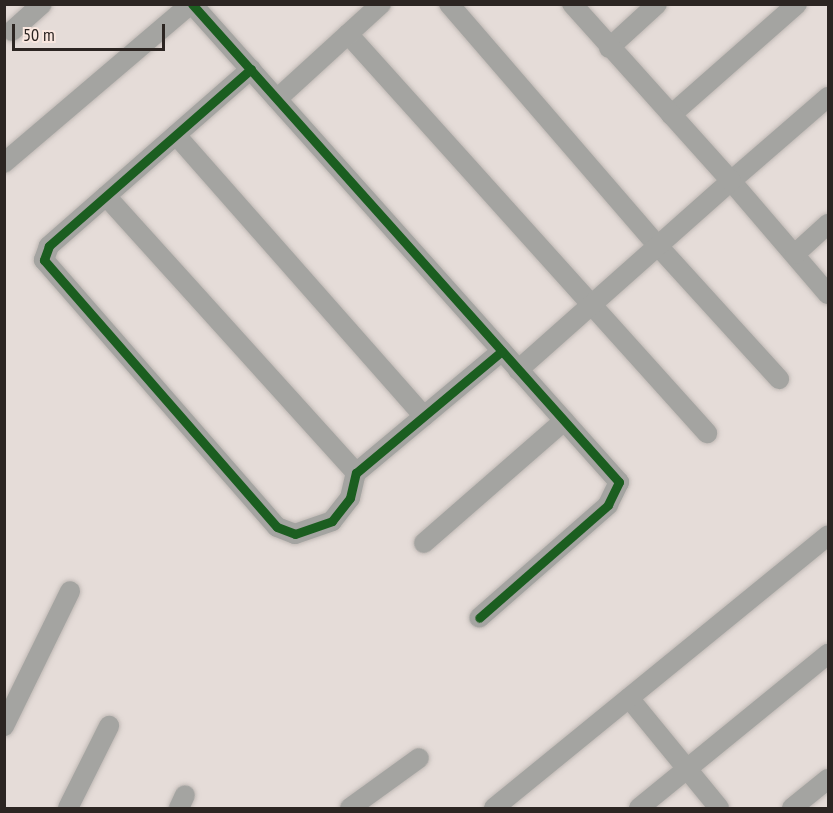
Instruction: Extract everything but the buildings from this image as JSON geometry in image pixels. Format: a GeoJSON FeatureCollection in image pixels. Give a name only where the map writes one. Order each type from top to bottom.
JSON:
{"type":"FeatureCollection","features":[{"type":"Feature","properties":{"kind":"street"},"geometry":{"type":"LineString","coordinates":[[12,31],[42,4]]}},
{"type":"Feature","properties":{"kind":"street"},"geometry":{"type":"LineString","coordinates":[[4,163],[191,4],[620,482],[617,493],[479,618]]}},
{"type":"Feature","properties":{"kind":"street"},"geometry":{"type":"LineString","coordinates":[[278,99],[381,4]]}},
{"type":"Feature","properties":{"kind":"street"},"geometry":{"type":"LineString","coordinates":[[449,4],[658,246],[779,379]]}},
{"type":"Feature","properties":{"kind":"street"},"geometry":{"type":"LineString","coordinates":[[572,4],[609,48],[731,181],[828,294]]}},
{"type":"Feature","properties":{"kind":"street"},"geometry":{"type":"LineString","coordinates":[[609,48],[657,4]]}},
{"type":"Feature","properties":{"kind":"street"},"geometry":{"type":"LineString","coordinates":[[671,115],[797,4]]}},
{"type":"Feature","properties":{"kind":"street"},"geometry":{"type":"LineString","coordinates":[[348,34],[589,306],[707,434]]}},
{"type":"Feature","properties":{"kind":"street"},"geometry":{"type":"LineString","coordinates":[[251,69],[49,246],[44,260],[277,527],[296,534],[332,521],[346,504],[356,473],[502,351]]}},
{"type":"Feature","properties":{"kind":"street"},"geometry":{"type":"LineString","coordinates":[[518,370],[828,97]]}},
{"type":"Feature","properties":{"kind":"street"},"geometry":{"type":"LineString","coordinates":[[176,135],[424,416]]}},
{"type":"Feature","properties":{"kind":"street"},"geometry":{"type":"LineString","coordinates":[[106,196],[356,473]]}},
{"type":"Feature","properties":{"kind":"street"},"geometry":{"type":"LineString","coordinates":[[795,254],[828,224]]}},
{"type":"Feature","properties":{"kind":"street"},"geometry":{"type":"LineString","coordinates":[[424,543],[564,421]]}},
{"type":"Feature","properties":{"kind":"street"},"geometry":{"type":"LineString","coordinates":[[494,808],[828,536]]}},
{"type":"Feature","properties":{"kind":"street"},"geometry":{"type":"LineString","coordinates":[[4,726],[70,591]]}},
{"type":"Feature","properties":{"kind":"street"},"geometry":{"type":"LineString","coordinates":[[639,808],[828,654]]}},
{"type":"Feature","properties":{"kind":"street"},"geometry":{"type":"LineString","coordinates":[[629,698],[719,808]]}},
{"type":"Feature","properties":{"kind":"street"},"geometry":{"type":"LineString","coordinates":[[68,808],[109,726]]}},
{"type":"Feature","properties":{"kind":"street"},"geometry":{"type":"LineString","coordinates":[[350,808],[418,758]]}},
{"type":"Feature","properties":{"kind":"street"},"geometry":{"type":"LineString","coordinates":[[792,808],[828,779]]}},
{"type":"Feature","properties":{"kind":"cycle path"},"geometry":{"type":"LineString","coordinates":[[192,4],[619,482],[608,505],[479,618]]}},
{"type":"Feature","properties":{"kind":"cycle path"},"geometry":{"type":"LineString","coordinates":[[251,69],[49,246],[44,260],[277,527],[295,534],[332,521],[350,498],[356,473],[502,351]]}}]}
